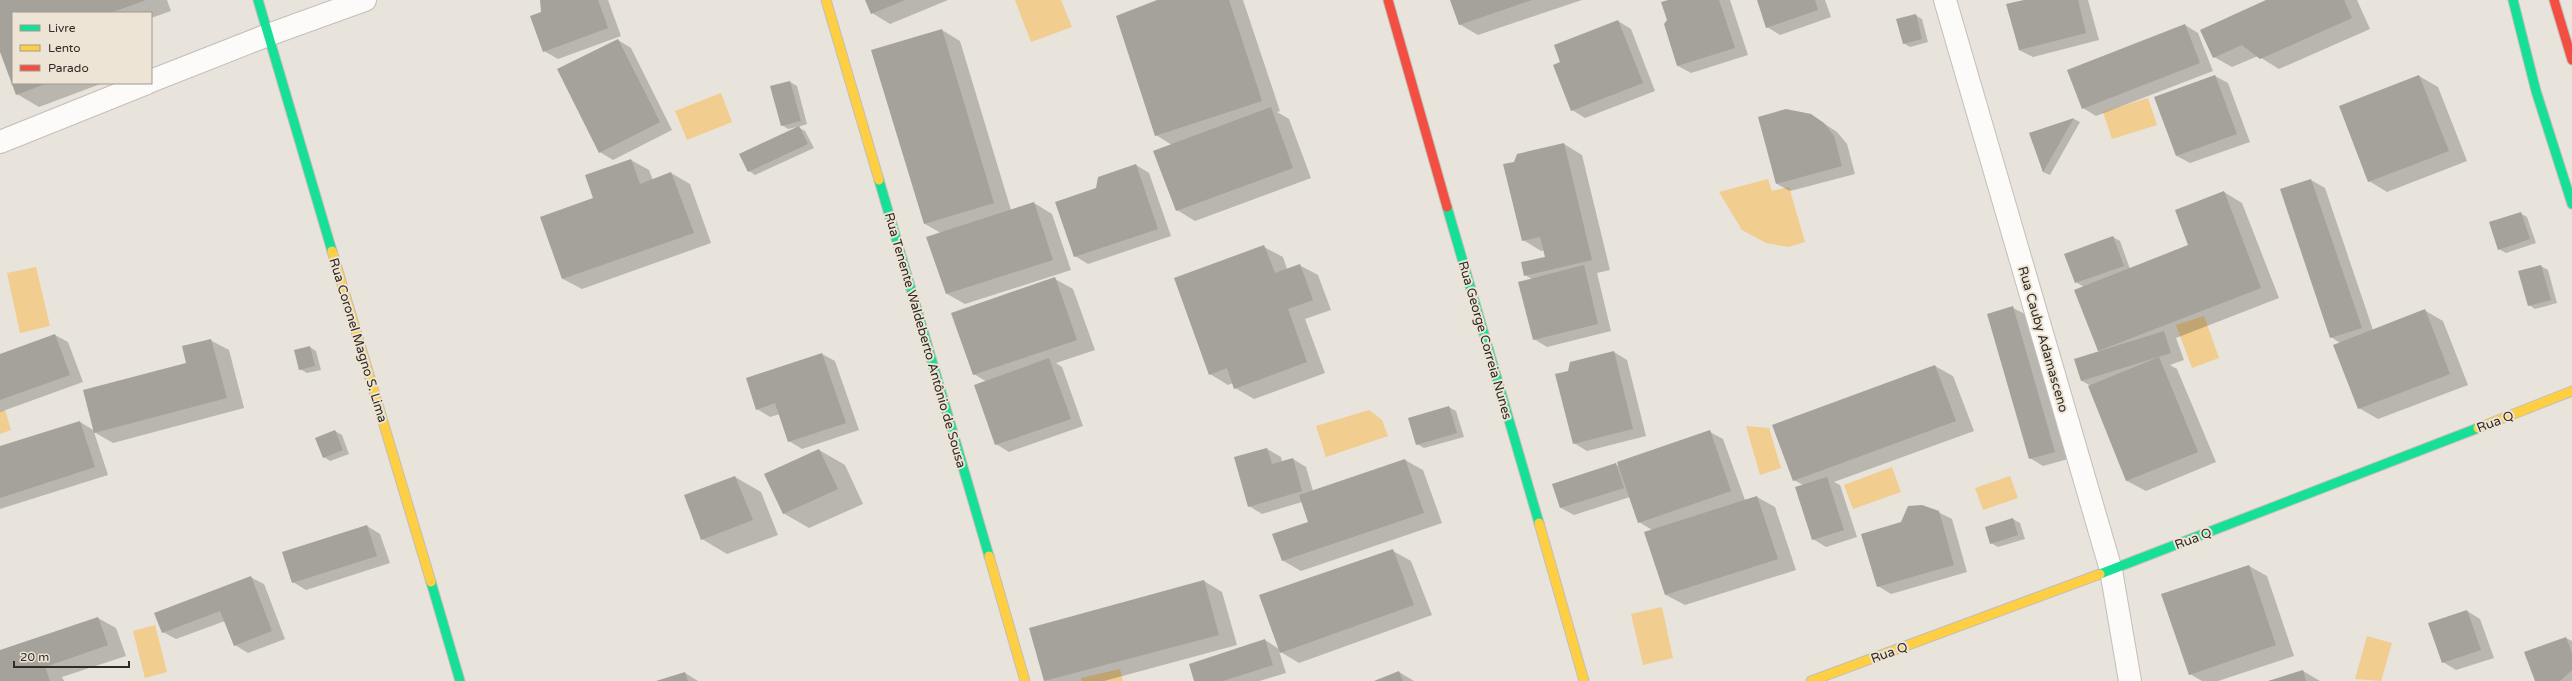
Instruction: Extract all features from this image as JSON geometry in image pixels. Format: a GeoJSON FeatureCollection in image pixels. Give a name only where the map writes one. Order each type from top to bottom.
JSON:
{"type":"FeatureCollection","features":[{"type":"Feature","properties":{"kind":"street","name":"Rua Coronel Magno S. Lima"},"geometry":{"type":"LineString","coordinates":[[258,0],[460,681]]}},
{"type":"Feature","properties":{"kind":"street"},"geometry":{"type":"LineString","coordinates":[[152,81],[268,34],[365,0]]}},
{"type":"Feature","properties":{"kind":"street","name":"Rua Tenente Waldeberto Antônio de Sousa"},"geometry":{"type":"LineString","coordinates":[[826,0],[1025,681]]}},
{"type":"Feature","properties":{"kind":"street","name":"Rua George Correia Nunes"},"geometry":{"type":"LineString","coordinates":[[1388,0],[1584,681]]}},
{"type":"Feature","properties":{"kind":"street","name":"Rua Cauby Adamasceno"},"geometry":{"type":"LineString","coordinates":[[1945,0],[2111,570],[2130,681]]}},
{"type":"Feature","properties":{"kind":"street"},"geometry":{"type":"LineString","coordinates":[[2513,0],[2536,91],[2572,204]]}},
{"type":"Feature","properties":{"kind":"street"},"geometry":{"type":"LineString","coordinates":[[2554,0],[2572,60]]}},
{"type":"Feature","properties":{"kind":"street"},"geometry":{"type":"LineString","coordinates":[[0,142],[145,84]]}},
{"type":"Feature","properties":{"kind":"street","name":"Rua Q"},"geometry":{"type":"LineString","coordinates":[[1811,681],[2111,570],[2572,391]]}},
{"type":"Feature","properties":{"kind":"shaded area"},"geometry":{"type":"Polygon","coordinates":[[[1015,0],[1061,0],[1072,27],[1031,42],[1015,0]]]}},
{"type":"Feature","properties":{"kind":"shaded area"},"geometry":{"type":"Polygon","coordinates":[[[721,93],[732,122],[687,140],[675,111],[721,93]]]}},
{"type":"Feature","properties":{"kind":"shaded area"},"geometry":{"type":"Polygon","coordinates":[[[2148,98],[2157,125],[2112,139],[2103,112],[2148,98]]]}},
{"type":"Feature","properties":{"kind":"shaded area"},"geometry":{"type":"Polygon","coordinates":[[[1768,179],[1772,191],[1789,187],[1805,242],[1788,247],[1766,243],[1742,230],[1719,192],[1768,179]]]}},
{"type":"Feature","properties":{"kind":"shaded area"},"geometry":{"type":"Polygon","coordinates":[[[36,267],[50,326],[20,333],[7,273],[36,267]]]}},
{"type":"Feature","properties":{"kind":"shaded area"},"geometry":{"type":"Polygon","coordinates":[[[2204,316],[2219,358],[2192,368],[2176,325],[2204,316]]]}},
{"type":"Feature","properties":{"kind":"shaded area"},"geometry":{"type":"Polygon","coordinates":[[[5,410],[11,430],[0,434],[0,411],[5,410]]]}},
{"type":"Feature","properties":{"kind":"shaded area"},"geometry":{"type":"Polygon","coordinates":[[[1369,410],[1382,420],[1388,436],[1326,457],[1316,426],[1369,410]]]}},
{"type":"Feature","properties":{"kind":"shaded area"},"geometry":{"type":"Polygon","coordinates":[[[1746,426],[1769,428],[1781,468],[1760,475],[1746,426]]]}},
{"type":"Feature","properties":{"kind":"shaded area"},"geometry":{"type":"Polygon","coordinates":[[[1892,467],[1901,492],[1853,509],[1844,485],[1892,467]]]}},
{"type":"Feature","properties":{"kind":"shaded area"},"geometry":{"type":"Polygon","coordinates":[[[2010,476],[2018,498],[1983,510],[1975,488],[2010,476]]]}},
{"type":"Feature","properties":{"kind":"shaded area"},"geometry":{"type":"Polygon","coordinates":[[[1662,607],[1673,658],[1643,665],[1631,614],[1662,607]]]}},
{"type":"Feature","properties":{"kind":"shaded area"},"geometry":{"type":"Polygon","coordinates":[[[155,625],[167,672],[145,678],[133,631],[155,625]]]}},
{"type":"Feature","properties":{"kind":"shaded area"},"geometry":{"type":"Polygon","coordinates":[[[2367,636],[2392,643],[2381,681],[2355,679],[2367,636]]]}},
{"type":"Feature","properties":{"kind":"shaded area"},"geometry":{"type":"Polygon","coordinates":[[[1120,669],[1123,681],[1082,681],[1081,678],[1120,669]]]}},
{"type":"Feature","properties":{"kind":"building"},"geometry":{"type":"Polygon","coordinates":[[[0,0],[146,0],[113,12],[12,12],[12,84],[45,84],[16,95],[0,52],[0,0]]]}},
{"type":"Feature","properties":{"kind":"building"},"geometry":{"type":"Polygon","coordinates":[[[540,0],[598,0],[608,28],[543,52],[530,16],[541,12],[540,0]]]}},
{"type":"Feature","properties":{"kind":"building"},"geometry":{"type":"Polygon","coordinates":[[[865,0],[905,0],[871,14],[865,0]]]}},
{"type":"Feature","properties":{"kind":"building"},"geometry":{"type":"Polygon","coordinates":[[[1157,0],[1229,0],[1262,101],[1155,136],[1116,16],[1157,0]]]}},
{"type":"Feature","properties":{"kind":"building"},"geometry":{"type":"Polygon","coordinates":[[[1450,0],[1532,0],[1459,25],[1450,0]]]}},
{"type":"Feature","properties":{"kind":"building"},"geometry":{"type":"Polygon","coordinates":[[[1668,0],[1719,0],[1735,48],[1677,66],[1664,24],[1667,20],[1661,2],[1668,0]]]}},
{"type":"Feature","properties":{"kind":"building"},"geometry":{"type":"Polygon","coordinates":[[[1757,0],[1815,0],[1818,10],[1766,28],[1757,0]]]}},
{"type":"Feature","properties":{"kind":"building"},"geometry":{"type":"Polygon","coordinates":[[[2024,0],[2078,0],[2086,33],[2019,50],[2006,4],[2024,0]]]}},
{"type":"Feature","properties":{"kind":"building"},"geometry":{"type":"Polygon","coordinates":[[[2266,0],[2344,0],[2352,18],[2260,59],[2242,45],[2213,58],[2200,30],[2266,0]]]}},
{"type":"Feature","properties":{"kind":"building"},"geometry":{"type":"Polygon","coordinates":[[[1916,14],[1922,39],[1903,44],[1896,19],[1916,14]]]}},
{"type":"Feature","properties":{"kind":"building"},"geometry":{"type":"Polygon","coordinates":[[[1618,20],[1643,83],[1571,111],[1553,65],[1560,62],[1554,45],[1618,20]]]}},
{"type":"Feature","properties":{"kind":"building"},"geometry":{"type":"Polygon","coordinates":[[[2185,24],[2200,63],[2082,109],[2067,70],[2185,24]]]}},
{"type":"Feature","properties":{"kind":"building"},"geometry":{"type":"Polygon","coordinates":[[[942,29],[994,203],[924,224],[871,50],[942,29]]]}},
{"type":"Feature","properties":{"kind":"building"},"geometry":{"type":"Polygon","coordinates":[[[618,39],[660,122],[599,153],[557,69],[618,39]]]}},
{"type":"Feature","properties":{"kind":"building"},"geometry":{"type":"Polygon","coordinates":[[[2215,75],[2237,134],[2176,156],[2154,97],[2215,75]]]}},
{"type":"Feature","properties":{"kind":"building"},"geometry":{"type":"Polygon","coordinates":[[[2419,75],[2449,151],[2368,182],[2339,106],[2419,75]]]}},
{"type":"Feature","properties":{"kind":"building"},"geometry":{"type":"Polygon","coordinates":[[[790,81],[801,121],[781,126],[770,86],[790,81]]]}},
{"type":"Feature","properties":{"kind":"building"},"geometry":{"type":"Polygon","coordinates":[[[1271,107],[1293,168],[1176,211],[1153,151],[1271,107]]]}},
{"type":"Feature","properties":{"kind":"building"},"geometry":{"type":"Polygon","coordinates":[[[1786,109],[1811,114],[1824,123],[1834,136],[1842,166],[1776,184],[1758,117],[1786,109]]]}},
{"type":"Feature","properties":{"kind":"building"},"geometry":{"type":"Polygon","coordinates":[[[2074,118],[2043,172],[2029,133],[2074,118]]]}},
{"type":"Feature","properties":{"kind":"building"},"geometry":{"type":"Polygon","coordinates":[[[799,126],[808,144],[748,172],[739,154],[799,126]]]}},
{"type":"Feature","properties":{"kind":"building"},"geometry":{"type":"Polygon","coordinates":[[[1564,143],[1592,260],[1524,276],[1521,262],[1545,257],[1540,237],[1522,241],[1503,164],[1514,162],[1517,154],[1564,143]]]}},
{"type":"Feature","properties":{"kind":"building"},"geometry":{"type":"Polygon","coordinates":[[[631,159],[640,184],[671,172],[694,233],[562,279],[540,217],[593,198],[585,175],[631,159]]]}},
{"type":"Feature","properties":{"kind":"building"},"geometry":{"type":"Polygon","coordinates":[[[1136,164],[1158,229],[1074,257],[1055,202],[1096,188],[1098,177],[1136,164]]]}},
{"type":"Feature","properties":{"kind":"building"},"geometry":{"type":"Polygon","coordinates":[[[2311,179],[2362,328],[2330,338],[2280,189],[2311,179]]]}},
{"type":"Feature","properties":{"kind":"building"},"geometry":{"type":"Polygon","coordinates":[[[2224,191],[2261,288],[2098,351],[2074,290],[2188,245],[2175,210],[2224,191]]]}},
{"type":"Feature","properties":{"kind":"building"},"geometry":{"type":"Polygon","coordinates":[[[1034,202],[1053,260],[946,294],[926,237],[1034,202]]]}},
{"type":"Feature","properties":{"kind":"building"},"geometry":{"type":"Polygon","coordinates":[[[2521,212],[2530,239],[2498,250],[2489,222],[2521,212]]]}},
{"type":"Feature","properties":{"kind":"building"},"geometry":{"type":"Polygon","coordinates":[[[2113,236],[2124,266],[2075,283],[2064,254],[2113,236]]]}},
{"type":"Feature","properties":{"kind":"building"},"geometry":{"type":"Polygon","coordinates":[[[1264,245],[1275,273],[1300,264],[1313,300],[1288,309],[1307,362],[1234,389],[1227,368],[1209,375],[1174,278],[1264,245]]]}},
{"type":"Feature","properties":{"kind":"building"},"geometry":{"type":"Polygon","coordinates":[[[1584,265],[1598,324],[1533,340],[1518,282],[1584,265]]]}},
{"type":"Feature","properties":{"kind":"building"},"geometry":{"type":"Polygon","coordinates":[[[2541,265],[2551,300],[2528,306],[2518,271],[2541,265]]]}},
{"type":"Feature","properties":{"kind":"building"},"geometry":{"type":"Polygon","coordinates":[[[1055,277],[1077,340],[973,375],[951,313],[1055,277]]]}},
{"type":"Feature","properties":{"kind":"building"},"geometry":{"type":"Polygon","coordinates":[[[2013,306],[2055,452],[2029,459],[1987,314],[2013,306]]]}},
{"type":"Feature","properties":{"kind":"building"},"geometry":{"type":"Polygon","coordinates":[[[2425,309],[2450,374],[2358,409],[2333,345],[2425,309]]]}},
{"type":"Feature","properties":{"kind":"building"},"geometry":{"type":"Polygon","coordinates":[[[2164,331],[2171,353],[2081,381],[2074,359],[2164,331]]]}},
{"type":"Feature","properties":{"kind":"building"},"geometry":{"type":"Polygon","coordinates":[[[55,334],[70,375],[0,400],[0,354],[55,334]]]}},
{"type":"Feature","properties":{"kind":"building"},"geometry":{"type":"Polygon","coordinates":[[[211,339],[227,398],[94,433],[83,390],[186,363],[182,346],[211,339]]]}},
{"type":"Feature","properties":{"kind":"building"},"geometry":{"type":"Polygon","coordinates":[[[310,346],[315,366],[299,370],[294,350],[310,346]]]}},
{"type":"Feature","properties":{"kind":"building"},"geometry":{"type":"Polygon","coordinates":[[[1614,351],[1633,429],[1573,444],[1555,374],[1568,371],[1570,362],[1614,351]]]}},
{"type":"Feature","properties":{"kind":"building"},"geometry":{"type":"Polygon","coordinates":[[[822,353],[846,423],[788,442],[775,403],[756,410],[746,378],[822,353]]]}},
{"type":"Feature","properties":{"kind":"building"},"geometry":{"type":"Polygon","coordinates":[[[2159,357],[2198,452],[2126,481],[2088,386],[2159,357]]]}},
{"type":"Feature","properties":{"kind":"building"},"geometry":{"type":"Polygon","coordinates":[[[1049,358],[1071,419],[995,445],[974,385],[1049,358]]]}},
{"type":"Feature","properties":{"kind":"building"},"geometry":{"type":"Polygon","coordinates":[[[1935,365],[1956,421],[1793,481],[1772,425],[1935,365]]]}},
{"type":"Feature","properties":{"kind":"building"},"geometry":{"type":"Polygon","coordinates":[[[1449,406],[1457,433],[1416,445],[1408,418],[1449,406]]]}},
{"type":"Feature","properties":{"kind":"building"},"geometry":{"type":"Polygon","coordinates":[[[80,421],[95,467],[0,498],[0,446],[80,421]]]}},
{"type":"Feature","properties":{"kind":"building"},"geometry":{"type":"Polygon","coordinates":[[[335,430],[343,450],[323,458],[315,438],[335,430]]]}},
{"type":"Feature","properties":{"kind":"building"},"geometry":{"type":"Polygon","coordinates":[[[1710,430],[1731,491],[1638,523],[1617,462],[1710,430]]]}},
{"type":"Feature","properties":{"kind":"building"},"geometry":{"type":"Polygon","coordinates":[[[1267,448],[1272,464],[1293,458],[1302,491],[1248,507],[1234,457],[1267,448]]]}},
{"type":"Feature","properties":{"kind":"building"},"geometry":{"type":"Polygon","coordinates":[[[819,449],[838,489],[783,514],[764,474],[819,449]]]}},
{"type":"Feature","properties":{"kind":"building"},"geometry":{"type":"Polygon","coordinates":[[[1405,459],[1424,513],[1282,561],[1272,534],[1308,522],[1299,495],[1405,459]]]}},
{"type":"Feature","properties":{"kind":"building"},"geometry":{"type":"Polygon","coordinates":[[[1616,463],[1624,488],[1560,508],[1552,484],[1616,463]]]}},
{"type":"Feature","properties":{"kind":"building"},"geometry":{"type":"Polygon","coordinates":[[[735,476],[753,520],[701,540],[684,495],[735,476]]]}},
{"type":"Feature","properties":{"kind":"building"},"geometry":{"type":"Polygon","coordinates":[[[1827,477],[1844,530],[1812,540],[1795,487],[1827,477]]]}},
{"type":"Feature","properties":{"kind":"building"},"geometry":{"type":"Polygon","coordinates":[[[1757,496],[1778,559],[1665,595],[1644,532],[1757,496]]]}},
{"type":"Feature","properties":{"kind":"building"},"geometry":{"type":"Polygon","coordinates":[[[1922,505],[1939,511],[1954,565],[1877,587],[1861,534],[1901,522],[1908,506],[1922,505]]]}},
{"type":"Feature","properties":{"kind":"building"},"geometry":{"type":"Polygon","coordinates":[[[2013,518],[2018,535],[1990,544],[1985,527],[2013,518]]]}},
{"type":"Feature","properties":{"kind":"building"},"geometry":{"type":"Polygon","coordinates":[[[367,525],[377,556],[292,583],[282,552],[367,525]]]}},
{"type":"Feature","properties":{"kind":"building"},"geometry":{"type":"Polygon","coordinates":[[[1393,549],[1414,605],[1280,653],[1259,595],[1393,549]]]}},
{"type":"Feature","properties":{"kind":"building"},"geometry":{"type":"Polygon","coordinates":[[[2249,565],[2276,645],[2189,675],[2161,594],[2249,565]]]}},
{"type":"Feature","properties":{"kind":"building"},"geometry":{"type":"Polygon","coordinates":[[[251,576],[272,631],[234,646],[220,611],[162,633],[154,613],[251,576]]]}},
{"type":"Feature","properties":{"kind":"building"},"geometry":{"type":"Polygon","coordinates":[[[1204,580],[1219,635],[1044,681],[1029,628],[1204,580]]]}},
{"type":"Feature","properties":{"kind":"building"},"geometry":{"type":"Polygon","coordinates":[[[2467,610],[2481,650],[2442,663],[2428,623],[2467,610]]]}},
{"type":"Feature","properties":{"kind":"building"},"geometry":{"type":"Polygon","coordinates":[[[98,617],[108,645],[45,667],[50,681],[0,681],[0,650],[98,617]]]}},
{"type":"Feature","properties":{"kind":"building"},"geometry":{"type":"Polygon","coordinates":[[[2566,637],[2572,653],[2572,670],[2560,681],[2535,681],[2524,652],[2566,637]]]}},
{"type":"Feature","properties":{"kind":"building"},"geometry":{"type":"Polygon","coordinates":[[[1265,639],[1273,665],[1223,681],[1194,681],[1189,664],[1265,639]]]}},
{"type":"Feature","properties":{"kind":"building"},"geometry":{"type":"Polygon","coordinates":[[[2303,670],[2306,681],[2268,681],[2303,670]]]}},
{"type":"Feature","properties":{"kind":"building"},"geometry":{"type":"Polygon","coordinates":[[[1399,671],[1403,681],[1374,681],[1399,671]]]}},
{"type":"Feature","properties":{"kind":"building"},"geometry":{"type":"Polygon","coordinates":[[[685,672],[688,681],[656,681],[685,672]]]}},
{"type":"Feature","properties":{"kind":"traffic: fast"},"geometry":{"type":"LineString","coordinates":[[258,0],[332,251]]}},
{"type":"Feature","properties":{"kind":"traffic: fast"},"geometry":{"type":"LineString","coordinates":[[2513,0],[2536,91],[2572,204]]}},
{"type":"Feature","properties":{"kind":"traffic: fast"},"geometry":{"type":"LineString","coordinates":[[879,180],[989,556]]}},
{"type":"Feature","properties":{"kind":"traffic: fast"},"geometry":{"type":"LineString","coordinates":[[1447,207],[1539,523]]}},
{"type":"Feature","properties":{"kind":"traffic: fast"},"geometry":{"type":"LineString","coordinates":[[2100,574],[2478,428]]}},
{"type":"Feature","properties":{"kind":"traffic: fast"},"geometry":{"type":"LineString","coordinates":[[431,582],[460,681]]}},
{"type":"Feature","properties":{"kind":"traffic: slow"},"geometry":{"type":"LineString","coordinates":[[826,0],[879,180]]}},
{"type":"Feature","properties":{"kind":"traffic: slow"},"geometry":{"type":"LineString","coordinates":[[332,251],[431,582]]}},
{"type":"Feature","properties":{"kind":"traffic: slow"},"geometry":{"type":"LineString","coordinates":[[2478,428],[2572,391]]}},
{"type":"Feature","properties":{"kind":"traffic: slow"},"geometry":{"type":"LineString","coordinates":[[1539,523],[1584,681]]}},
{"type":"Feature","properties":{"kind":"traffic: slow"},"geometry":{"type":"LineString","coordinates":[[989,556],[1025,681]]}},
{"type":"Feature","properties":{"kind":"traffic: slow"},"geometry":{"type":"LineString","coordinates":[[1811,681],[2100,574]]}},
{"type":"Feature","properties":{"kind":"traffic: jam"},"geometry":{"type":"LineString","coordinates":[[1388,0],[1447,207]]}},
{"type":"Feature","properties":{"kind":"traffic: jam"},"geometry":{"type":"LineString","coordinates":[[2554,0],[2572,60]]}}]}
